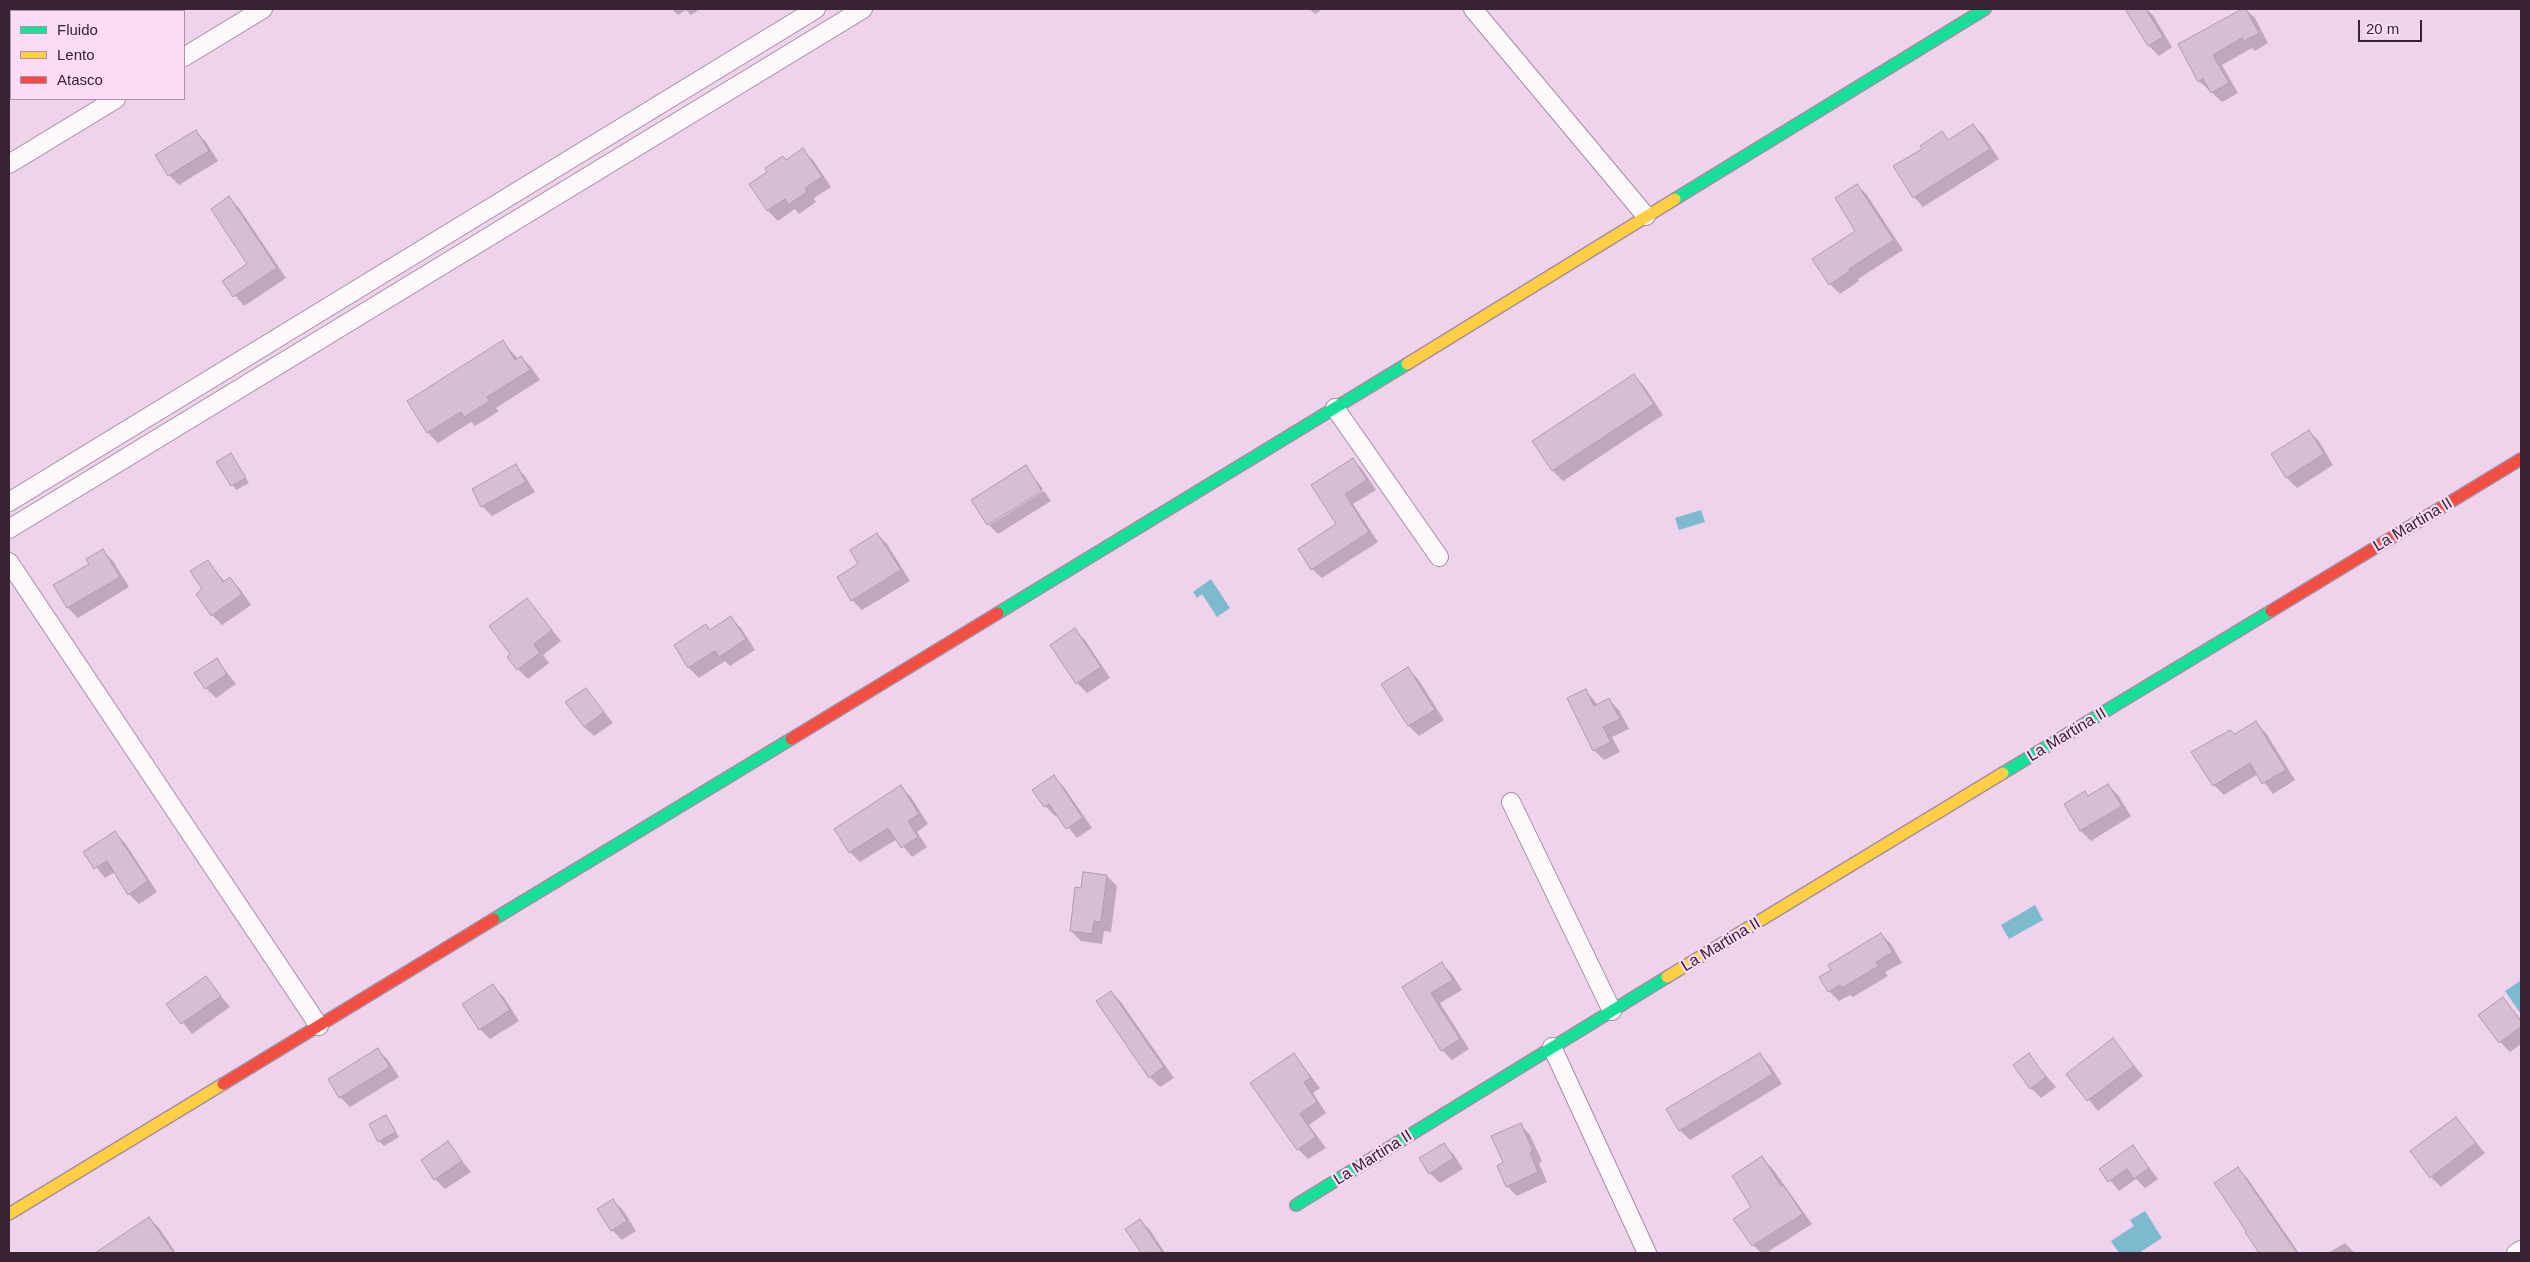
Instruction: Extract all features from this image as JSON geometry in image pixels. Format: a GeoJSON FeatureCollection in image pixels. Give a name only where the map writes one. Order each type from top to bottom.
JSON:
{"type":"FeatureCollection","features":[{"type":"Feature","properties":{"kind":"street"},"geometry":{"type":"LineString","coordinates":[[185,56],[263,9]]}},
{"type":"Feature","properties":{"kind":"street"},"geometry":{"type":"LineString","coordinates":[[9,502],[816,9]]}},
{"type":"Feature","properties":{"kind":"street"},"geometry":{"type":"LineString","coordinates":[[9,530],[863,9]]}},
{"type":"Feature","properties":{"kind":"street"},"geometry":{"type":"LineString","coordinates":[[1473,9],[1646,216]]}},
{"type":"Feature","properties":{"kind":"street"},"geometry":{"type":"LineString","coordinates":[[9,1214],[1335,408],[1985,9]]}},
{"type":"Feature","properties":{"kind":"street"},"geometry":{"type":"LineString","coordinates":[[9,164],[114,100]]}},
{"type":"Feature","properties":{"kind":"street"},"geometry":{"type":"LineString","coordinates":[[1335,408],[1439,557]]}},
{"type":"Feature","properties":{"kind":"street","name":"La Martina II"},"geometry":{"type":"LineString","coordinates":[[1296,1205],[1552,1047],[2521,459]]}},
{"type":"Feature","properties":{"kind":"street"},"geometry":{"type":"LineString","coordinates":[[9,562],[319,1026]]}},
{"type":"Feature","properties":{"kind":"street"},"geometry":{"type":"LineString","coordinates":[[1511,802],[1612,1011]]}},
{"type":"Feature","properties":{"kind":"street"},"geometry":{"type":"LineString","coordinates":[[1552,1047],[1647,1253]]}},
{"type":"Feature","properties":{"kind":"street"},"geometry":{"type":"LineString","coordinates":[[2516,1253],[2521,1250]]}},
{"type":"Feature","properties":{"kind":"water"},"geometry":{"type":"Polygon","coordinates":[[[1701,510],[1705,522],[1679,530],[1675,518],[1701,510]]]}},
{"type":"Feature","properties":{"kind":"water"},"geometry":{"type":"Polygon","coordinates":[[[1211,579],[1230,608],[1217,617],[1202,594],[1197,598],[1193,592],[1211,579]]]}},
{"type":"Feature","properties":{"kind":"water"},"geometry":{"type":"Polygon","coordinates":[[[2035,905],[2043,920],[2009,939],[2001,925],[2035,905]]]}},
{"type":"Feature","properties":{"kind":"water"},"geometry":{"type":"Polygon","coordinates":[[[2520,981],[2521,983],[2521,1014],[2505,991],[2520,981]]]}},
{"type":"Feature","properties":{"kind":"water"},"geometry":{"type":"Polygon","coordinates":[[[2145,1211],[2162,1238],[2139,1253],[2119,1253],[2111,1241],[2134,1226],[2130,1220],[2145,1211]]]}},
{"type":"Feature","properties":{"kind":"building"},"geometry":{"type":"Polygon","coordinates":[[[2125,9],[2146,9],[2163,37],[2148,46],[2125,9]]]}},
{"type":"Feature","properties":{"kind":"building"},"geometry":{"type":"Polygon","coordinates":[[[2242,9],[2246,9],[2259,33],[2244,41],[2242,38],[2213,55],[2229,83],[2211,93],[2203,79],[2198,82],[2178,44],[2242,9]]]}},
{"type":"Feature","properties":{"kind":"building"},"geometry":{"type":"Polygon","coordinates":[[[1973,124],[1990,149],[1913,198],[1893,166],[1922,149],[1920,146],[1942,131],[1948,140],[1973,124]]]}},
{"type":"Feature","properties":{"kind":"building"},"geometry":{"type":"Polygon","coordinates":[[[196,130],[209,151],[168,176],[155,155],[196,130]]]}},
{"type":"Feature","properties":{"kind":"building"},"geometry":{"type":"Polygon","coordinates":[[[803,148],[822,177],[805,188],[807,192],[788,205],[785,199],[767,211],[749,184],[767,172],[765,168],[783,156],[786,160],[803,148]]]}},
{"type":"Feature","properties":{"kind":"building"},"geometry":{"type":"Polygon","coordinates":[[[1857,184],[1894,240],[1849,269],[1850,271],[1829,285],[1812,259],[1855,231],[1835,198],[1857,184]]]}},
{"type":"Feature","properties":{"kind":"building"},"geometry":{"type":"Polygon","coordinates":[[[229,196],[277,268],[233,297],[222,281],[247,264],[211,209],[229,196]]]}},
{"type":"Feature","properties":{"kind":"building"},"geometry":{"type":"Polygon","coordinates":[[[503,340],[515,360],[521,356],[530,370],[487,397],[490,401],[464,417],[461,412],[427,433],[407,401],[503,340]]]}},
{"type":"Feature","properties":{"kind":"building"},"geometry":{"type":"Polygon","coordinates":[[[1634,374],[1654,404],[1552,471],[1532,441],[1634,374]]]}},
{"type":"Feature","properties":{"kind":"building"},"geometry":{"type":"Polygon","coordinates":[[[2309,430],[2324,454],[2286,478],[2271,454],[2309,430]]]}},
{"type":"Feature","properties":{"kind":"building"},"geometry":{"type":"Polygon","coordinates":[[[231,453],[246,478],[231,486],[216,462],[231,453]]]}},
{"type":"Feature","properties":{"kind":"building"},"geometry":{"type":"Polygon","coordinates":[[[1353,458],[1367,480],[1345,494],[1369,532],[1311,570],[1298,549],[1336,524],[1311,485],[1353,458]]]}},
{"type":"Feature","properties":{"kind":"building"},"geometry":{"type":"Polygon","coordinates":[[[516,464],[526,482],[481,507],[472,489],[516,464]]]}},
{"type":"Feature","properties":{"kind":"building"},"geometry":{"type":"Polygon","coordinates":[[[1026,465],[1042,491],[987,525],[971,500],[1026,465]]]}},
{"type":"Feature","properties":{"kind":"building"},"geometry":{"type":"Polygon","coordinates":[[[877,533],[901,570],[851,601],[837,577],[858,564],[850,550],[877,533]]]}},
{"type":"Feature","properties":{"kind":"building"},"geometry":{"type":"Polygon","coordinates":[[[103,549],[120,577],[67,608],[53,585],[89,564],[86,559],[103,549]]]}},
{"type":"Feature","properties":{"kind":"building"},"geometry":{"type":"Polygon","coordinates":[[[208,560],[223,582],[230,577],[242,594],[211,616],[196,594],[202,589],[190,571],[208,560]]]}},
{"type":"Feature","properties":{"kind":"building"},"geometry":{"type":"Polygon","coordinates":[[[527,598],[552,630],[534,644],[540,653],[517,670],[507,657],[510,654],[489,626],[527,598]]]}},
{"type":"Feature","properties":{"kind":"building"},"geometry":{"type":"Polygon","coordinates":[[[731,616],[746,639],[719,657],[715,651],[688,668],[674,645],[706,624],[710,630],[731,616]]]}},
{"type":"Feature","properties":{"kind":"building"},"geometry":{"type":"Polygon","coordinates":[[[1075,628],[1101,667],[1076,684],[1050,645],[1075,628]]]}},
{"type":"Feature","properties":{"kind":"building"},"geometry":{"type":"Polygon","coordinates":[[[217,658],[227,674],[205,689],[194,673],[217,658]]]}},
{"type":"Feature","properties":{"kind":"building"},"geometry":{"type":"Polygon","coordinates":[[[1408,667],[1435,710],[1408,726],[1381,684],[1408,667]]]}},
{"type":"Feature","properties":{"kind":"building"},"geometry":{"type":"Polygon","coordinates":[[[586,688],[604,712],[584,727],[565,702],[586,688]]]}},
{"type":"Feature","properties":{"kind":"building"},"geometry":{"type":"Polygon","coordinates":[[[1586,689],[1594,706],[1609,698],[1620,719],[1603,727],[1611,742],[1593,751],[1567,698],[1586,689]]]}},
{"type":"Feature","properties":{"kind":"building"},"geometry":{"type":"Polygon","coordinates":[[[2256,721],[2286,770],[2262,784],[2250,763],[2213,786],[2191,752],[2230,730],[2235,734],[2256,721]]]}},
{"type":"Feature","properties":{"kind":"building"},"geometry":{"type":"Polygon","coordinates":[[[1054,775],[1083,818],[1066,829],[1049,804],[1044,807],[1032,790],[1054,775]]]}},
{"type":"Feature","properties":{"kind":"building"},"geometry":{"type":"Polygon","coordinates":[[[2108,784],[2122,806],[2080,831],[2064,804],[2085,791],[2088,796],[2108,784]]]}},
{"type":"Feature","properties":{"kind":"building"},"geometry":{"type":"Polygon","coordinates":[[[901,785],[919,814],[908,821],[918,837],[901,848],[888,828],[849,853],[834,829],[901,785]]]}},
{"type":"Feature","properties":{"kind":"building"},"geometry":{"type":"Polygon","coordinates":[[[115,831],[148,881],[128,895],[107,861],[94,869],[83,852],[115,831]]]}},
{"type":"Feature","properties":{"kind":"building"},"geometry":{"type":"Polygon","coordinates":[[[1083,872],[1107,875],[1101,922],[1094,921],[1092,934],[1070,931],[1075,887],[1081,888],[1083,872]]]}},
{"type":"Feature","properties":{"kind":"building"},"geometry":{"type":"Polygon","coordinates":[[[1881,933],[1893,952],[1876,962],[1879,966],[1842,988],[1840,985],[1828,992],[1819,977],[1831,970],[1828,965],[1881,933]]]}},
{"type":"Feature","properties":{"kind":"building"},"geometry":{"type":"Polygon","coordinates":[[[1442,962],[1453,980],[1431,993],[1460,1039],[1441,1051],[1402,987],[1442,962]]]}},
{"type":"Feature","properties":{"kind":"building"},"geometry":{"type":"Polygon","coordinates":[[[206,976],[221,996],[181,1024],[166,1004],[206,976]]]}},
{"type":"Feature","properties":{"kind":"building"},"geometry":{"type":"Polygon","coordinates":[[[493,984],[510,1010],[479,1030],[462,1004],[493,984]]]}},
{"type":"Feature","properties":{"kind":"building"},"geometry":{"type":"Polygon","coordinates":[[[1111,991],[1164,1067],[1149,1078],[1096,1001],[1111,991]]]}},
{"type":"Feature","properties":{"kind":"building"},"geometry":{"type":"Polygon","coordinates":[[[2503,997],[2521,1021],[2521,1027],[2499,1043],[2478,1015],[2503,997]]]}},
{"type":"Feature","properties":{"kind":"building"},"geometry":{"type":"Polygon","coordinates":[[[2113,1038],[2134,1066],[2087,1101],[2066,1074],[2113,1038]]]}},
{"type":"Feature","properties":{"kind":"building"},"geometry":{"type":"Polygon","coordinates":[[[378,1048],[390,1067],[339,1098],[328,1079],[378,1048]]]}},
{"type":"Feature","properties":{"kind":"building"},"geometry":{"type":"Polygon","coordinates":[[[1294,1053],[1311,1078],[1304,1082],[1317,1102],[1300,1114],[1316,1137],[1297,1150],[1250,1083],[1294,1053]]]}},
{"type":"Feature","properties":{"kind":"building"},"geometry":{"type":"Polygon","coordinates":[[[1760,1053],[1773,1074],[1679,1131],[1666,1109],[1760,1053]]]}},
{"type":"Feature","properties":{"kind":"building"},"geometry":{"type":"Polygon","coordinates":[[[2029,1053],[2046,1077],[2030,1089],[2013,1065],[2029,1053]]]}},
{"type":"Feature","properties":{"kind":"building"},"geometry":{"type":"Polygon","coordinates":[[[386,1115],[396,1132],[378,1142],[369,1124],[386,1115]]]}},
{"type":"Feature","properties":{"kind":"building"},"geometry":{"type":"Polygon","coordinates":[[[2456,1117],[2476,1143],[2430,1178],[2410,1151],[2456,1117]]]}},
{"type":"Feature","properties":{"kind":"building"},"geometry":{"type":"Polygon","coordinates":[[[1521,1123],[1533,1151],[1530,1153],[1538,1172],[1506,1187],[1497,1166],[1503,1162],[1491,1136],[1521,1123]]]}},
{"type":"Feature","properties":{"kind":"building"},"geometry":{"type":"Polygon","coordinates":[[[448,1141],[462,1161],[434,1180],[421,1160],[448,1141]]]}},
{"type":"Feature","properties":{"kind":"building"},"geometry":{"type":"Polygon","coordinates":[[[1444,1143],[1454,1158],[1429,1174],[1419,1158],[1444,1143]]]}},
{"type":"Feature","properties":{"kind":"building"},"geometry":{"type":"Polygon","coordinates":[[[2133,1145],[2149,1168],[2134,1179],[2127,1169],[2108,1182],[2099,1169],[2133,1145]]]}},
{"type":"Feature","properties":{"kind":"building"},"geometry":{"type":"Polygon","coordinates":[[[1762,1156],[1781,1186],[1783,1185],[1803,1214],[1752,1246],[1733,1219],[1751,1207],[1732,1176],[1762,1156]]]}},
{"type":"Feature","properties":{"kind":"building"},"geometry":{"type":"Polygon","coordinates":[[[2238,1167],[2297,1253],[2259,1253],[2214,1183],[2238,1167]]]}},
{"type":"Feature","properties":{"kind":"building"},"geometry":{"type":"Polygon","coordinates":[[[613,1199],[627,1221],[611,1231],[597,1209],[613,1199]]]}},
{"type":"Feature","properties":{"kind":"building"},"geometry":{"type":"Polygon","coordinates":[[[149,1217],[174,1253],[95,1253],[149,1217]]]}},
{"type":"Feature","properties":{"kind":"building"},"geometry":{"type":"Polygon","coordinates":[[[1140,1219],[1163,1253],[1141,1253],[1125,1229],[1140,1219]]]}},
{"type":"Feature","properties":{"kind":"traffic: fast"},"geometry":{"type":"LineString","coordinates":[[1675,199],[1985,9]]}},
{"type":"Feature","properties":{"kind":"traffic: fast"},"geometry":{"type":"LineString","coordinates":[[998,613],[1407,364]]}},
{"type":"Feature","properties":{"kind":"traffic: fast"},"geometry":{"type":"LineString","coordinates":[[2003,773],[2271,611]]}},
{"type":"Feature","properties":{"kind":"traffic: fast"},"geometry":{"type":"LineString","coordinates":[[494,919],[791,739]]}},
{"type":"Feature","properties":{"kind":"traffic: fast"},"geometry":{"type":"LineString","coordinates":[[1296,1205],[1667,977]]}},
{"type":"Feature","properties":{"kind":"traffic: slow"},"geometry":{"type":"LineString","coordinates":[[1407,364],[1675,199]]}},
{"type":"Feature","properties":{"kind":"traffic: slow"},"geometry":{"type":"LineString","coordinates":[[1667,977],[2003,773]]}},
{"type":"Feature","properties":{"kind":"traffic: slow"},"geometry":{"type":"LineString","coordinates":[[9,1214],[223,1084]]}},
{"type":"Feature","properties":{"kind":"traffic: jam"},"geometry":{"type":"LineString","coordinates":[[2271,611],[2521,459]]}},
{"type":"Feature","properties":{"kind":"traffic: jam"},"geometry":{"type":"LineString","coordinates":[[791,739],[998,613]]}},
{"type":"Feature","properties":{"kind":"traffic: jam"},"geometry":{"type":"LineString","coordinates":[[223,1084],[494,919]]}}]}
